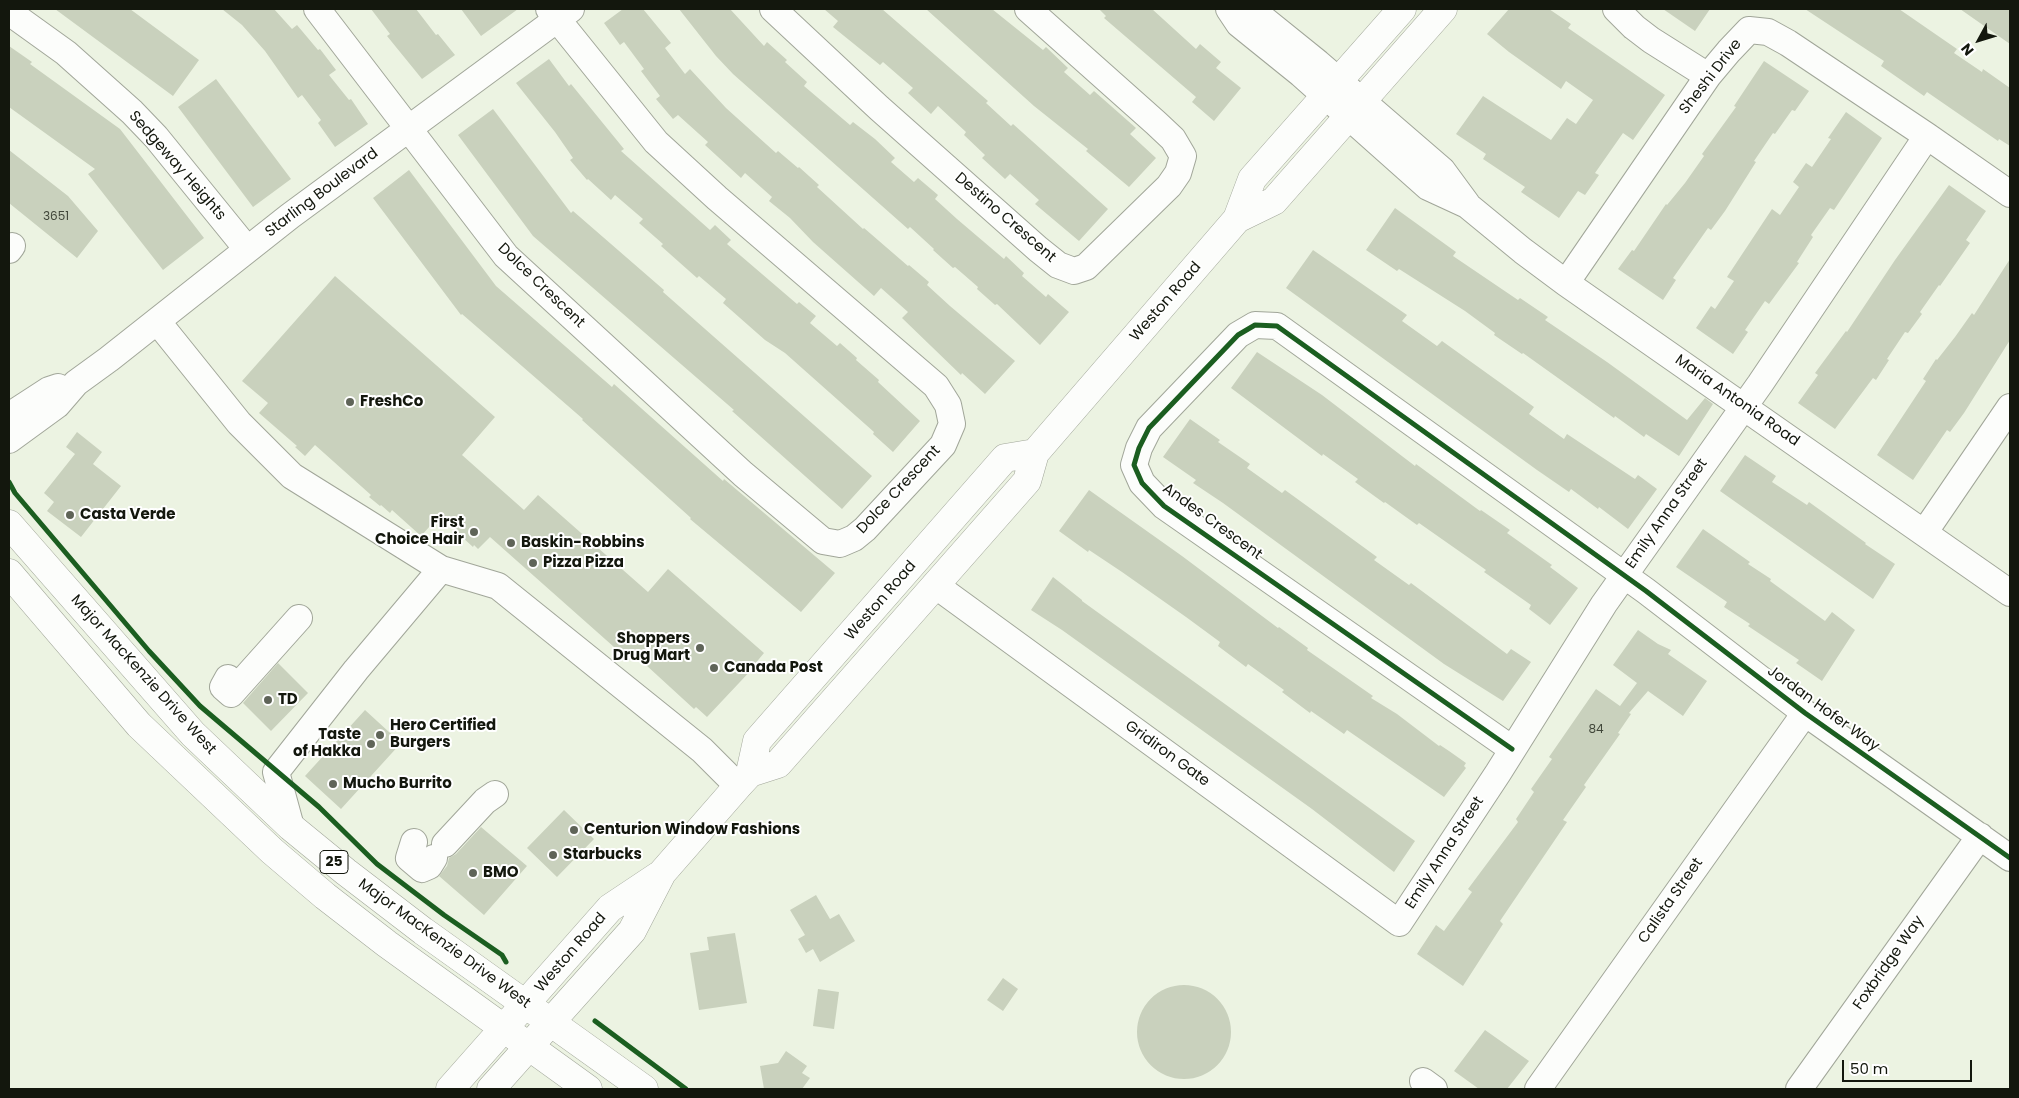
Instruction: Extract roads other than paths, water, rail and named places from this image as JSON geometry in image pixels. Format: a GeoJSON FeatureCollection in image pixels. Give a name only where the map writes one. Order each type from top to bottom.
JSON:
{"type":"FeatureCollection","features":[{"type":"Feature","properties":{"kind":"main road","name":"Weston Road"},"geometry":{"type":"LineString","coordinates":[[744,779],[778,764],[1027,481],[1035,453],[1237,219],[1252,179],[1402,9]]}},
{"type":"Feature","properties":{"kind":"main road","name":"Weston Road"},"geometry":{"type":"LineString","coordinates":[[1237,219],[1274,201],[1443,9]]}},
{"type":"Feature","properties":{"kind":"main road","name":"Weston Road"},"geometry":{"type":"LineString","coordinates":[[491,1089],[632,931],[662,873],[744,779],[757,741],[1005,458],[1035,453]]}},
{"type":"Feature","properties":{"kind":"main road","name":"Major MacKenzie Drive West"},"geometry":{"type":"LineString","coordinates":[[9,524],[193,734],[291,827],[388,905],[644,1089]]}},
{"type":"Feature","properties":{"kind":"main road","name":"25"},"geometry":{"type":"LineString","coordinates":[[9,572],[139,725],[235,818],[325,896],[387,944],[588,1089]]}},
{"type":"Feature","properties":{"kind":"main road","name":"Weston Road"},"geometry":{"type":"LineString","coordinates":[[450,1089],[610,908],[662,873]]}},
{"type":"Feature","properties":{"kind":"street","name":"Dolce Crescent"},"geometry":{"type":"LineString","coordinates":[[317,9],[410,128],[506,256],[714,448],[823,542],[840,544],[854,538],[865,529],[942,445],[952,424],[948,405],[936,386],[717,198],[656,142],[559,12]]}},
{"type":"Feature","properties":{"kind":"street","name":"Destino Crescent"},"geometry":{"type":"LineString","coordinates":[[773,9],[878,108],[1038,249],[1058,265],[1074,271],[1086,267],[1169,186],[1178,173],[1182,156],[1173,139],[1028,9]]}},
{"type":"Feature","properties":{"kind":"street"},"geometry":{"type":"LineString","coordinates":[[1229,9],[1239,24],[1301,74],[1332,88]]}},
{"type":"Feature","properties":{"kind":"street"},"geometry":{"type":"LineString","coordinates":[[1251,9],[1332,88]]}},
{"type":"Feature","properties":{"kind":"street"},"geometry":{"type":"LineString","coordinates":[[1616,9],[1634,27],[1651,40],[1708,76]]}},
{"type":"Feature","properties":{"kind":"street","name":"Sedgeway Heights"},"geometry":{"type":"LineString","coordinates":[[9,12],[66,53],[132,112],[156,137],[247,249]]}},
{"type":"Feature","properties":{"kind":"street","name":"Starling Boulevard"},"geometry":{"type":"LineString","coordinates":[[9,440],[57,405],[76,383],[247,249],[410,128],[559,12]]}},
{"type":"Feature","properties":{"kind":"street","name":"Sheshi Drive"},"geometry":{"type":"LineString","coordinates":[[1566,283],[1708,76],[1749,30],[1768,32],[1788,43],[2010,194]]}},
{"type":"Feature","properties":{"kind":"street","name":"Maria Antonia Road"},"geometry":{"type":"LineString","coordinates":[[1332,88],[1356,109],[1428,187],[1467,205],[1566,283],[2010,593]]}},
{"type":"Feature","properties":{"kind":"street","name":"Emily Anna Street"},"geometry":{"type":"LineString","coordinates":[[1399,923],[1599,612],[1744,406],[1927,136]]}},
{"type":"Feature","properties":{"kind":"street"},"geometry":{"type":"LineString","coordinates":[[157,321],[239,423],[292,476],[442,569],[498,586],[702,750],[744,779]]}},
{"type":"Feature","properties":{"kind":"street","name":"Andes Crescent"},"geometry":{"type":"LineString","coordinates":[[1512,749],[1164,506],[1142,483],[1134,465],[1139,448],[1150,428],[1238,335],[1255,325],[1277,326],[1624,576]]}},
{"type":"Feature","properties":{"kind":"street","name":"Starling Boulevard"},"geometry":{"type":"LineString","coordinates":[[9,416],[49,390],[76,383]]}},
{"type":"Feature","properties":{"kind":"street"},"geometry":{"type":"LineString","coordinates":[[1924,533],[2010,407]]}},
{"type":"Feature","properties":{"kind":"street"},"geometry":{"type":"LineString","coordinates":[[291,827],[276,772],[356,670],[442,569]]}},
{"type":"Feature","properties":{"kind":"street","name":"Jordan Hofer Way"},"geometry":{"type":"LineString","coordinates":[[1624,576],[1805,713],[2010,858]]}},
{"type":"Feature","properties":{"kind":"street","name":"Gridiron Gate"},"geometry":{"type":"LineString","coordinates":[[935,585],[1399,923]]}},
{"type":"Feature","properties":{"kind":"street"},"geometry":{"type":"LineString","coordinates":[[228,678],[223,686],[231,694],[298,618]]}},
{"type":"Feature","properties":{"kind":"street","name":"Calista Street"},"geometry":{"type":"LineString","coordinates":[[1538,1089],[1805,713]]}},
{"type":"Feature","properties":{"kind":"street"},"geometry":{"type":"LineString","coordinates":[[414,842],[409,858],[422,869],[429,866],[440,851],[486,801],[495,794]]}},
{"type":"Feature","properties":{"kind":"street","name":"Foxbridge Way"},"geometry":{"type":"LineString","coordinates":[[1799,1089],[1980,836]]}},
{"type":"Feature","properties":{"kind":"place","name":"FreshCo"},"geometry":{"type":"Point","coordinates":[350,402]}},
{"type":"Feature","properties":{"kind":"place","name":"Casta Verde"},"geometry":{"type":"Point","coordinates":[70,515]}},
{"type":"Feature","properties":{"kind":"place","name":"First Choice Hair"},"geometry":{"type":"Point","coordinates":[474,532]}},
{"type":"Feature","properties":{"kind":"place","name":"Baskin-Robbins"},"geometry":{"type":"Point","coordinates":[511,543]}},
{"type":"Feature","properties":{"kind":"place","name":"Pizza Pizza"},"geometry":{"type":"Point","coordinates":[533,563]}},
{"type":"Feature","properties":{"kind":"place","name":"Shoppers Drug Mart"},"geometry":{"type":"Point","coordinates":[700,648]}},
{"type":"Feature","properties":{"kind":"place","name":"Canada Post"},"geometry":{"type":"Point","coordinates":[714,668]}},
{"type":"Feature","properties":{"kind":"place","name":"TD"},"geometry":{"type":"Point","coordinates":[268,700]}},
{"type":"Feature","properties":{"kind":"place","name":"Hero Certified Burgers"},"geometry":{"type":"Point","coordinates":[380,735]}},
{"type":"Feature","properties":{"kind":"place","name":"Taste of Hakka"},"geometry":{"type":"Point","coordinates":[371,744]}},
{"type":"Feature","properties":{"kind":"place","name":"Mucho Burrito"},"geometry":{"type":"Point","coordinates":[333,784]}},
{"type":"Feature","properties":{"kind":"place","name":"Centurion Window Fashions"},"geometry":{"type":"Point","coordinates":[574,830]}},
{"type":"Feature","properties":{"kind":"place","name":"Starbucks"},"geometry":{"type":"Point","coordinates":[553,855]}},
{"type":"Feature","properties":{"kind":"place","name":"BMO"},"geometry":{"type":"Point","coordinates":[473,873]}}]}
